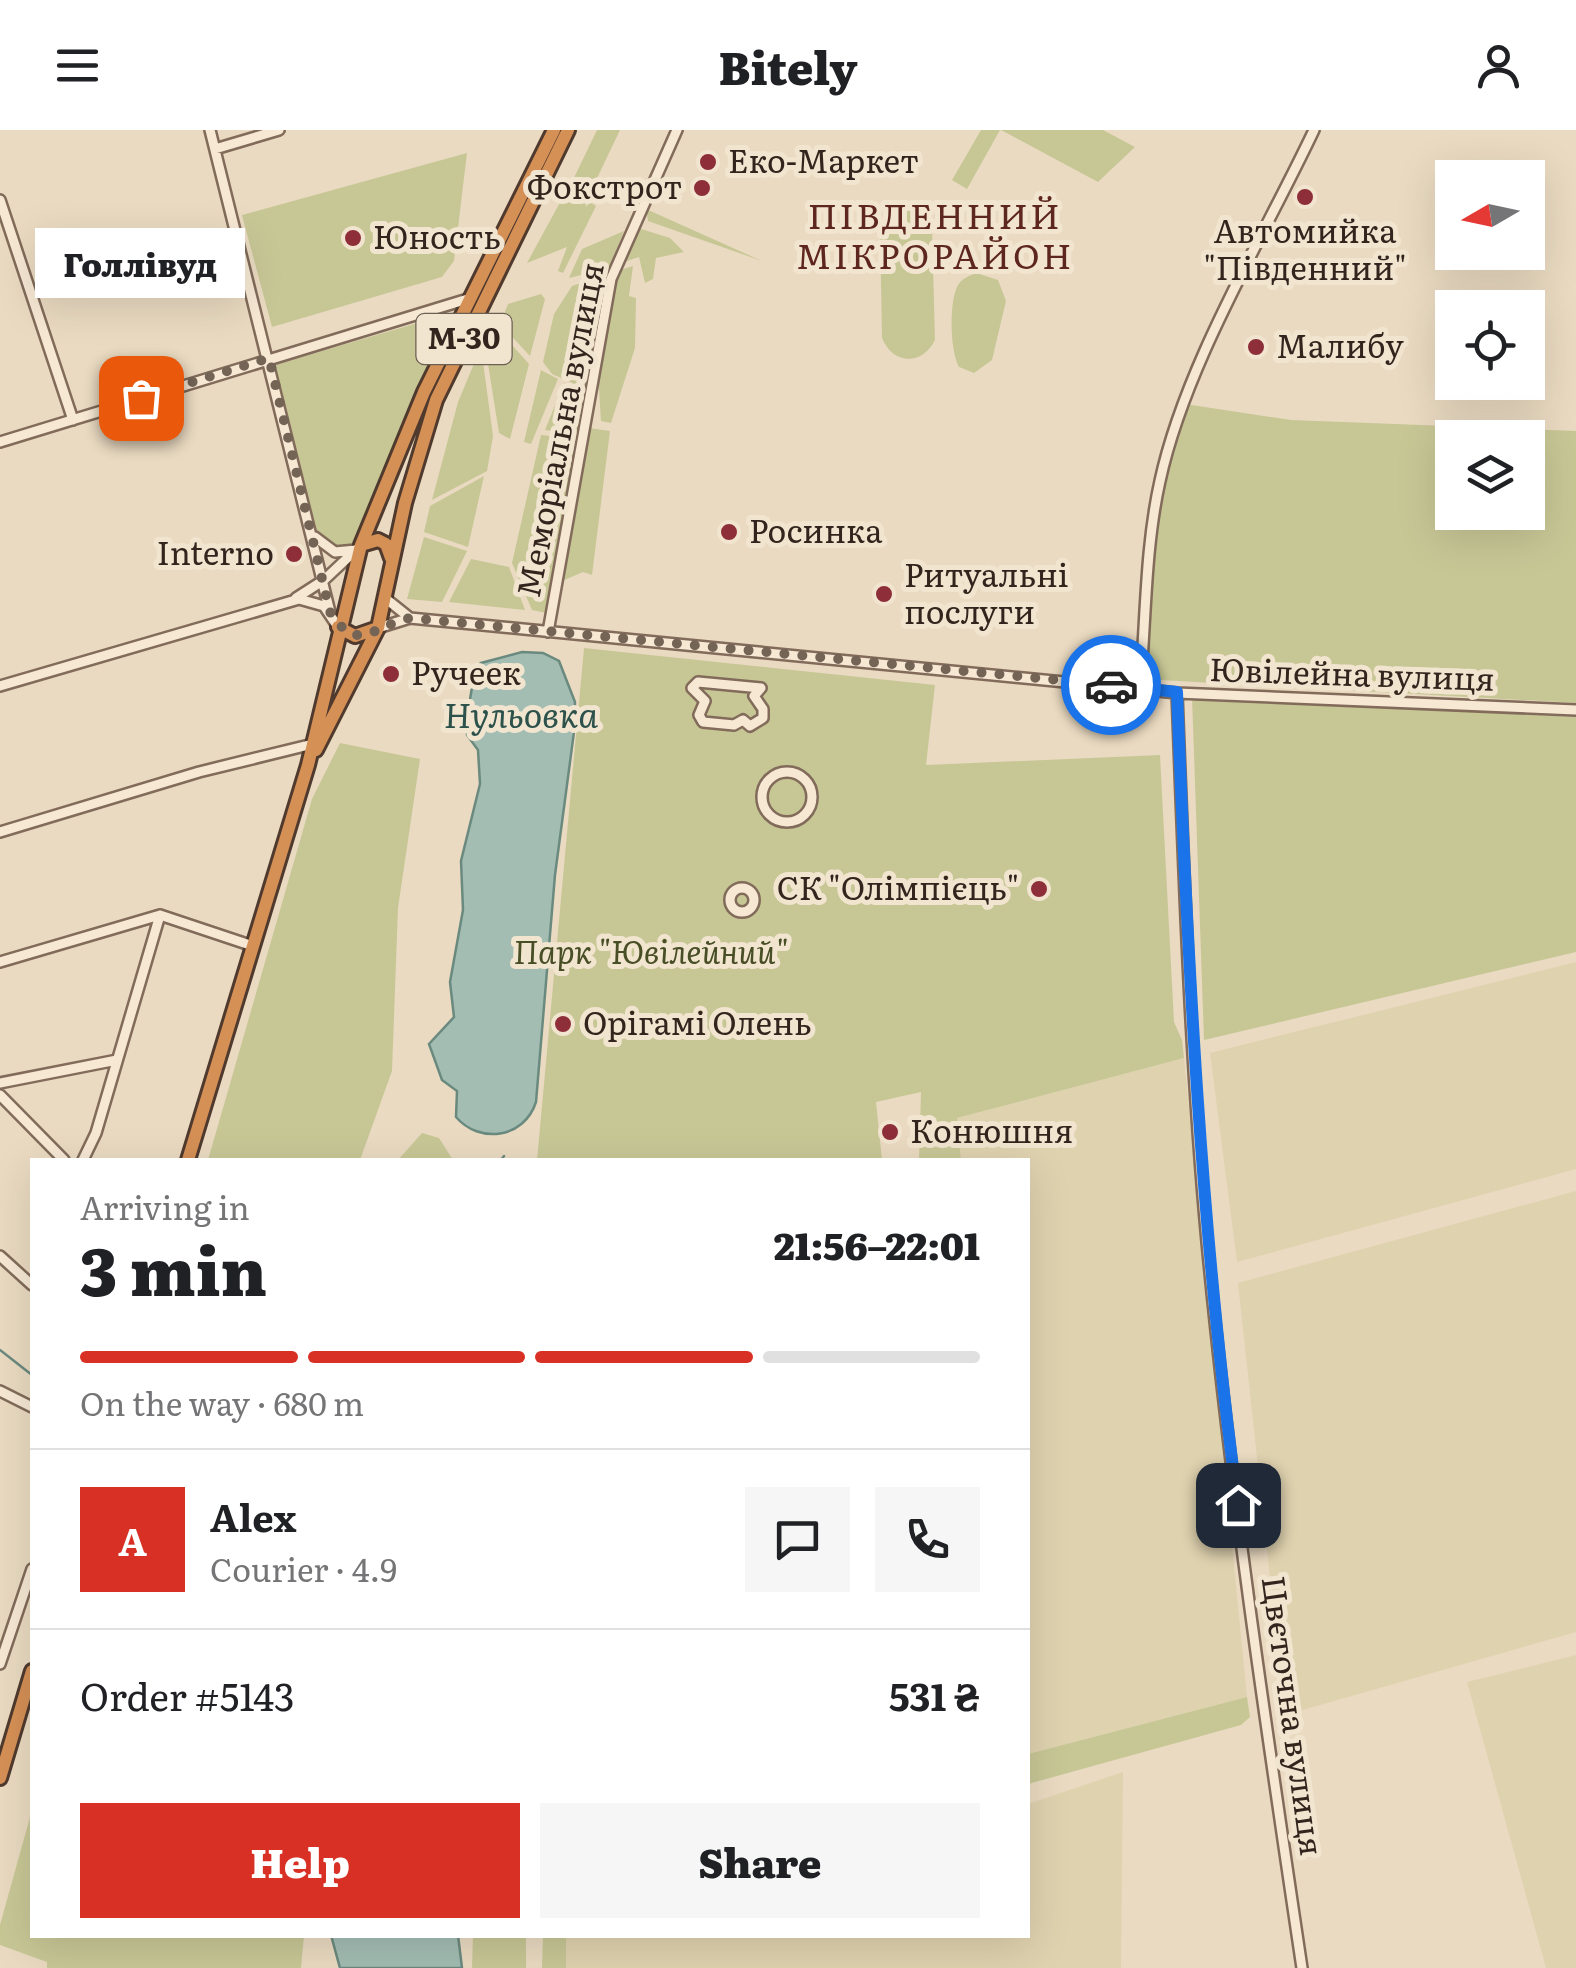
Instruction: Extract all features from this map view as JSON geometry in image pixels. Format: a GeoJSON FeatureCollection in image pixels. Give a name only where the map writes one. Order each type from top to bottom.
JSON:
{"type":"FeatureCollection","features":[{"type":"Feature","properties":{"kind":"highway","name":"М-30"},"geometry":{"type":"LineString","coordinates":[[189,1158],[308,766],[359,548],[424,392],[554,130]]}},
{"type":"Feature","properties":{"kind":"highway","name":"М-30"},"geometry":{"type":"LineString","coordinates":[[308,766],[378,628],[391,561],[436,400],[568,130]]}},
{"type":"Feature","properties":{"kind":"highway"},"geometry":{"type":"LineString","coordinates":[[359,548],[378,540],[386,544],[391,561]]}},
{"type":"Feature","properties":{"kind":"highway"},"geometry":{"type":"LineString","coordinates":[[338,627],[355,636],[378,628]]}},
{"type":"Feature","properties":{"kind":"highway"},"geometry":{"type":"LineString","coordinates":[[0,1778],[30,1677]]}},
{"type":"Feature","properties":{"kind":"street"},"geometry":{"type":"LineString","coordinates":[[210,130],[330,612],[338,627]]}},
{"type":"Feature","properties":{"kind":"street"},"geometry":{"type":"LineString","coordinates":[[215,149],[278,130]]}},
{"type":"Feature","properties":{"kind":"street","name":"Меморіальна вулиця"},"geometry":{"type":"LineString","coordinates":[[548,632],[610,279],[678,130]]}},
{"type":"Feature","properties":{"kind":"street"},"geometry":{"type":"LineString","coordinates":[[1140,688],[1154,520],[1169,446],[1220,322],[1314,130]]}},
{"type":"Feature","properties":{"kind":"street"},"geometry":{"type":"LineString","coordinates":[[0,200],[73,420]]}},
{"type":"Feature","properties":{"kind":"street"},"geometry":{"type":"LineString","coordinates":[[0,442],[471,298]]}},
{"type":"Feature","properties":{"kind":"street"},"geometry":{"type":"LineString","coordinates":[[313,532],[328,550],[359,548]]}},
{"type":"Feature","properties":{"kind":"street"},"geometry":{"type":"LineString","coordinates":[[284,604],[324,580],[359,548]]}},
{"type":"Feature","properties":{"kind":"street"},"geometry":{"type":"LineString","coordinates":[[384,590],[392,606],[410,618]]}},
{"type":"Feature","properties":{"kind":"street"},"geometry":{"type":"LineString","coordinates":[[0,686],[284,604],[315,601],[330,612]]}},
{"type":"Feature","properties":{"kind":"street","name":"Ювілейна вулиця"},"geometry":{"type":"LineString","coordinates":[[378,628],[410,618],[1177,692],[1576,710]]}},
{"type":"Feature","properties":{"kind":"street"},"geometry":{"type":"LineString","coordinates":[[698,682],[761,688],[754,696],[764,711],[762,719],[750,726],[743,720],[734,724],[703,722],[700,715],[705,702],[692,686],[698,682]]}},
{"type":"Feature","properties":{"kind":"street","name":"Цвєточна вулиця"},"geometry":{"type":"LineString","coordinates":[[1177,692],[1190,1018],[1207,1242],[1265,1724],[1302,1968]]}},
{"type":"Feature","properties":{"kind":"street"},"geometry":{"type":"LineString","coordinates":[[0,832],[199,772],[313,744]]}},
{"type":"Feature","properties":{"kind":"street"},"geometry":{"type":"LineString","coordinates":[[790,771],[809,783],[812,805],[796,821],[773,818],[765,810],[763,788],[769,778],[790,771]]}},
{"type":"Feature","properties":{"kind":"street"},"geometry":{"type":"LineString","coordinates":[[0,962],[160,915],[253,946]]}},
{"type":"Feature","properties":{"kind":"street"},"geometry":{"type":"LineString","coordinates":[[84,1158],[160,915]]}},
{"type":"Feature","properties":{"kind":"street"},"geometry":{"type":"LineString","coordinates":[[0,1083],[117,1060]]}},
{"type":"Feature","properties":{"kind":"street"},"geometry":{"type":"LineString","coordinates":[[0,1095],[62,1158]]}},
{"type":"Feature","properties":{"kind":"street"},"geometry":{"type":"LineString","coordinates":[[0,1256],[30,1283]]}},
{"type":"Feature","properties":{"kind":"street"},"geometry":{"type":"LineString","coordinates":[[0,1391],[30,1406]]}},
{"type":"Feature","properties":{"kind":"street"},"geometry":{"type":"LineString","coordinates":[[0,1664],[30,1575]]}},
{"type":"Feature","properties":{"kind":"shaded area"},"geometry":{"type":"Polygon","coordinates":[[[1576,962],[1576,1169],[1237,1262],[1210,1053],[1576,962]]]}},
{"type":"Feature","properties":{"kind":"shaded area"},"geometry":{"type":"Polygon","coordinates":[[[1184,1058],[1247,1697],[1030,1753],[1030,1158],[961,1158],[957,1118],[1184,1058]]]}},
{"type":"Feature","properties":{"kind":"shaded area"},"geometry":{"type":"Polygon","coordinates":[[[1576,1191],[1576,1632],[1285,1715],[1238,1283],[1576,1191]]]}},
{"type":"Feature","properties":{"kind":"shaded area"},"geometry":{"type":"Polygon","coordinates":[[[1576,1655],[1576,1968],[1546,1968],[1467,1682],[1576,1655]]]}},
{"type":"Feature","properties":{"kind":"shaded area"},"geometry":{"type":"Polygon","coordinates":[[[1123,1772],[1121,1968],[566,1968],[566,1938],[1030,1938],[1030,1803],[1123,1772]]]}},
{"type":"Feature","properties":{"kind":"green space"},"geometry":{"type":"Polygon","coordinates":[[[597,130],[620,130],[589,195],[570,186],[597,130]]]}},
{"type":"Feature","properties":{"kind":"green space"},"geometry":{"type":"Polygon","coordinates":[[[981,130],[1000,130],[967,189],[952,180],[981,130]]]}},
{"type":"Feature","properties":{"kind":"green space"},"geometry":{"type":"Polygon","coordinates":[[[1001,130],[1103,130],[1135,147],[1098,182],[1001,130]]]}},
{"type":"Feature","properties":{"kind":"green space","name":"Юность"},"geometry":{"type":"Polygon","coordinates":[[[467,153],[454,261],[442,277],[272,327],[242,215],[467,153]]]}},
{"type":"Feature","properties":{"kind":"green space"},"geometry":{"type":"Polygon","coordinates":[[[564,195],[586,200],[586,207],[590,202],[596,206],[563,273],[558,271],[567,247],[527,263],[564,195]]]}},
{"type":"Feature","properties":{"kind":"green space"},"geometry":{"type":"Polygon","coordinates":[[[903,206],[924,212],[932,228],[935,340],[923,354],[908,359],[893,353],[882,338],[880,230],[887,214],[903,206]]]}},
{"type":"Feature","properties":{"kind":"green space"},"geometry":{"type":"Polygon","coordinates":[[[646,209],[762,261],[648,221],[646,209]]]}},
{"type":"Feature","properties":{"kind":"green space"},"geometry":{"type":"Polygon","coordinates":[[[638,228],[670,238],[684,252],[656,258],[653,279],[645,283],[639,257],[621,263],[638,228]]]}},
{"type":"Feature","properties":{"kind":"green space"},"geometry":{"type":"Polygon","coordinates":[[[624,231],[609,268],[569,278],[582,249],[624,231]]]}},
{"type":"Feature","properties":{"kind":"green space"},"geometry":{"type":"Polygon","coordinates":[[[633,266],[629,296],[636,298],[635,348],[611,423],[601,421],[598,373],[590,375],[586,389],[552,374],[543,362],[554,314],[572,286],[601,276],[594,295],[604,290],[603,295],[613,295],[620,270],[633,266]]]}},
{"type":"Feature","properties":{"kind":"green space"},"geometry":{"type":"Polygon","coordinates":[[[976,273],[998,280],[1006,301],[992,360],[974,373],[959,367],[956,360],[952,316],[957,287],[976,273]]]}},
{"type":"Feature","properties":{"kind":"green space"},"geometry":{"type":"Polygon","coordinates":[[[541,294],[545,299],[530,356],[500,324],[508,304],[541,294]]]}},
{"type":"Feature","properties":{"kind":"green space"},"geometry":{"type":"Polygon","coordinates":[[[455,312],[417,389],[354,543],[340,551],[313,528],[271,366],[455,312]]]}},
{"type":"Feature","properties":{"kind":"green space"},"geometry":{"type":"Polygon","coordinates":[[[495,326],[529,364],[510,439],[499,433],[485,345],[495,326]]]}},
{"type":"Feature","properties":{"kind":"green space"},"geometry":{"type":"Polygon","coordinates":[[[481,347],[493,436],[487,471],[432,500],[458,402],[481,347]]]}},
{"type":"Feature","properties":{"kind":"green space"},"geometry":{"type":"Polygon","coordinates":[[[541,370],[558,379],[531,444],[524,442],[541,370]]]}},
{"type":"Feature","properties":{"kind":"green space"},"geometry":{"type":"Polygon","coordinates":[[[564,383],[585,391],[547,613],[532,610],[512,563],[541,435],[571,438],[566,433],[545,430],[564,383]]]}},
{"type":"Feature","properties":{"kind":"green space"},"geometry":{"type":"Polygon","coordinates":[[[1185,404],[1291,420],[1435,426],[1435,530],[1545,530],[1545,430],[1576,431],[1576,703],[1142,679],[1154,520],[1185,404]]]}},
{"type":"Feature","properties":{"kind":"green space"},"geometry":{"type":"Polygon","coordinates":[[[589,428],[610,431],[592,575],[583,572],[562,581],[589,428]]]}},
{"type":"Feature","properties":{"kind":"green space"},"geometry":{"type":"Polygon","coordinates":[[[484,476],[468,547],[424,532],[430,506],[484,476]]]}},
{"type":"Feature","properties":{"kind":"green space"},"geometry":{"type":"Polygon","coordinates":[[[424,537],[467,551],[442,602],[407,599],[424,537]]]}},
{"type":"Feature","properties":{"kind":"green space"},"geometry":{"type":"Polygon","coordinates":[[[471,559],[509,567],[525,610],[449,602],[471,559]]]}},
{"type":"Feature","properties":{"kind":"green space","name":"Парк \"Ювілейний\""},"geometry":{"type":"Polygon","coordinates":[[[584,648],[935,685],[926,765],[1160,755],[1174,1022],[1184,1058],[957,1118],[961,1158],[919,1158],[921,1092],[876,1102],[882,1158],[537,1158],[584,648]]]}},
{"type":"Feature","properties":{"kind":"green space"},"geometry":{"type":"Polygon","coordinates":[[[1192,697],[1576,717],[1576,952],[1204,1040],[1192,697]]]}},
{"type":"Feature","properties":{"kind":"green space"},"geometry":{"type":"Polygon","coordinates":[[[340,743],[420,759],[398,908],[392,1071],[361,1158],[209,1158],[312,799],[340,743]]]}},
{"type":"Feature","properties":{"kind":"green space"},"geometry":{"type":"Polygon","coordinates":[[[422,1133],[439,1138],[452,1158],[400,1158],[422,1133]]]}},
{"type":"Feature","properties":{"kind":"green space"},"geometry":{"type":"Polygon","coordinates":[[[1247,1697],[1250,1717],[1241,1725],[1030,1783],[1030,1753],[1247,1697]]]}},
{"type":"Feature","properties":{"kind":"green space"},"geometry":{"type":"Polygon","coordinates":[[[30,1817],[30,1938],[304,1938],[301,1968],[47,1968],[47,1962],[0,1945],[0,1925],[30,1817]]]}},
{"type":"Feature","properties":{"kind":"green space"},"geometry":{"type":"Polygon","coordinates":[[[473,1938],[526,1938],[526,1968],[472,1968],[473,1938]]]}},
{"type":"Feature","properties":{"kind":"green space"},"geometry":{"type":"Polygon","coordinates":[[[543,1938],[566,1938],[566,1968],[542,1968],[543,1938]]]}},
{"type":"Feature","properties":{"kind":"water","name":"Нульовка"},"geometry":{"type":"Polygon","coordinates":[[[522,652],[543,653],[559,661],[575,702],[574,732],[555,875],[536,1102],[522,1124],[500,1134],[488,1134],[466,1126],[456,1117],[457,1091],[442,1080],[429,1044],[454,1017],[450,982],[463,910],[461,861],[480,784],[478,750],[467,735],[475,668],[522,652]]]}},
{"type":"Feature","properties":{"kind":"water"},"geometry":{"type":"Polygon","coordinates":[[[332,1938],[458,1938],[462,1968],[340,1968],[332,1938]]]}},
{"type":"Feature","properties":{"kind":"waterway"},"geometry":{"type":"LineString","coordinates":[[0,1350],[30,1373]]}},
{"type":"Feature","properties":{"kind":"way so far"},"geometry":{"type":"LineString","coordinates":[[141,398],[269,358],[330,612],[342,632],[348,634],[361,636],[410,618],[1111,685]]}},
{"type":"Feature","properties":{"kind":"place","name":"Еко-Маркет"},"geometry":{"type":"Point","coordinates":[708,162]}},
{"type":"Feature","properties":{"kind":"place","name":"Фокстрот"},"geometry":{"type":"Point","coordinates":[702,188]}},
{"type":"Feature","properties":{"kind":"place","name":"Автомийка \"Південний\""},"geometry":{"type":"Point","coordinates":[1305,197]}},
{"type":"Feature","properties":{"kind":"place","name":"Юность"},"geometry":{"type":"Point","coordinates":[353,238]}},
{"type":"Feature","properties":{"kind":"place","name":"Малибу"},"geometry":{"type":"Point","coordinates":[1256,347]}},
{"type":"Feature","properties":{"kind":"place","name":"Голлівуд"},"geometry":{"type":"Point","coordinates":[141,398]}},
{"type":"Feature","properties":{"kind":"place","name":"Росинка"},"geometry":{"type":"Point","coordinates":[729,532]}},
{"type":"Feature","properties":{"kind":"place","name":"Interno"},"geometry":{"type":"Point","coordinates":[294,554]}},
{"type":"Feature","properties":{"kind":"place","name":"Ритуальні послуги"},"geometry":{"type":"Point","coordinates":[884,594]}},
{"type":"Feature","properties":{"kind":"place","name":"Ручеек"},"geometry":{"type":"Point","coordinates":[391,674]}},
{"type":"Feature","properties":{"kind":"place","name":"СК \"Олімпієць\""},"geometry":{"type":"Point","coordinates":[1039,889]}},
{"type":"Feature","properties":{"kind":"place","name":"Орігамі Олень"},"geometry":{"type":"Point","coordinates":[563,1024]}},
{"type":"Feature","properties":{"kind":"place","name":"Конюшня"},"geometry":{"type":"Point","coordinates":[890,1132]}},
{"type":"Feature","properties":{"kind":"district","name":"ПІВДЕННИЙ МІКРОРАЙОН"},"geometry":{"type":"Point","coordinates":[935,237]}},
{"type":"Feature","properties":{"kind":"route"},"geometry":{"type":"LineString","coordinates":[[1111,685],[1177,692],[1192,1055],[1207,1242],[1238,1505]]}}]}
